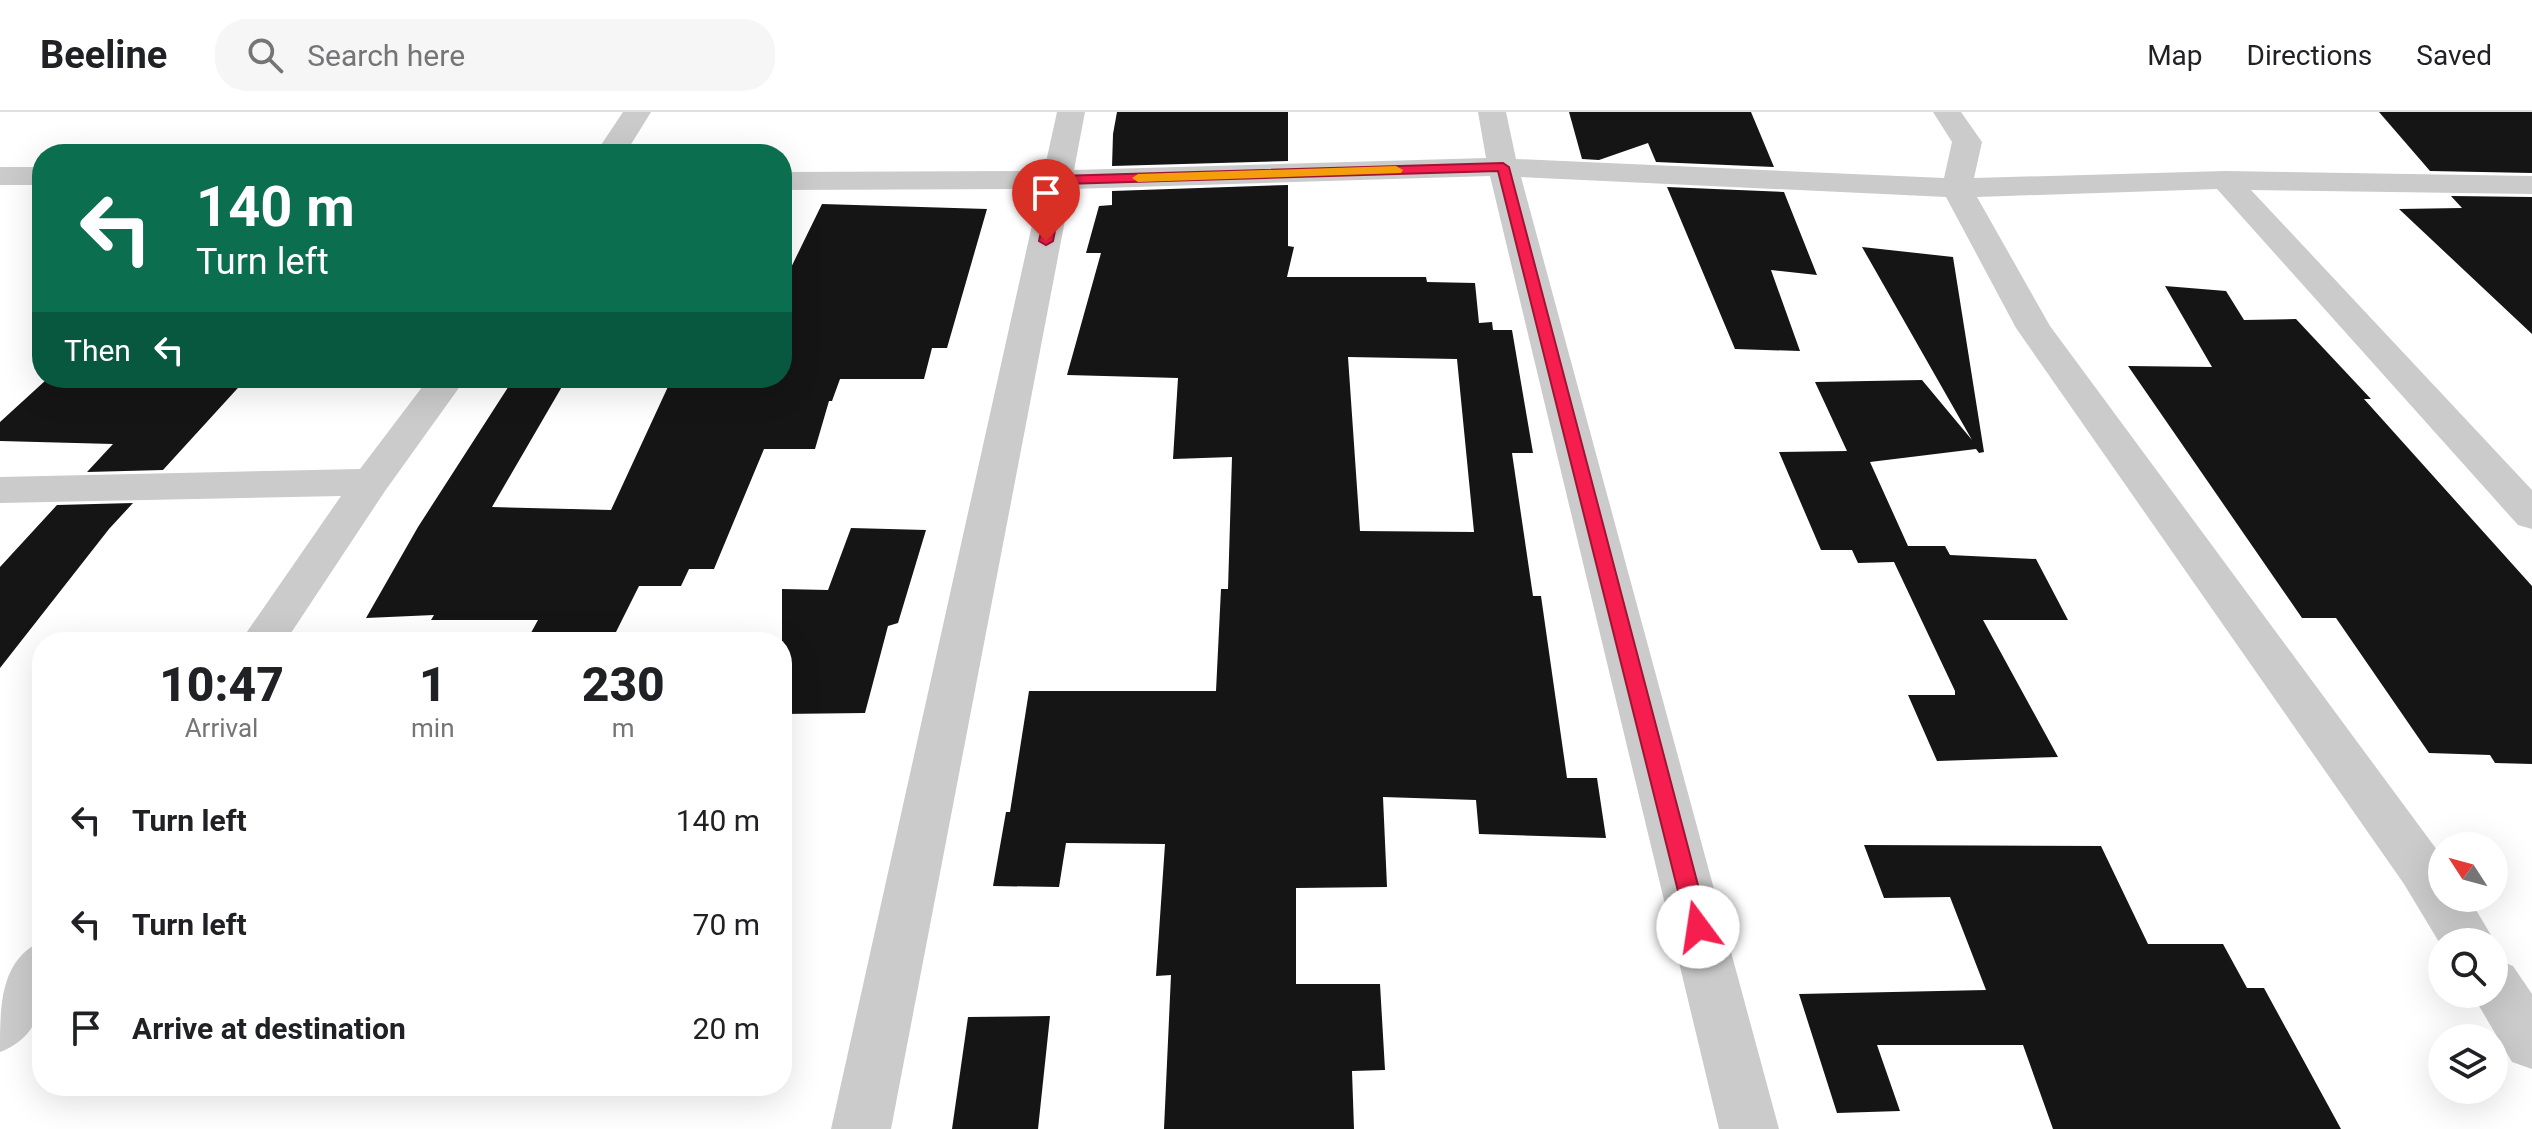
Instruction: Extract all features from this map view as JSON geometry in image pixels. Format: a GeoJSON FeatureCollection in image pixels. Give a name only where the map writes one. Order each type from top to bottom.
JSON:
{"type":"FeatureCollection","features":[{"type":"Feature","properties":{"kind":"street"},"geometry":{"type":"LineString","coordinates":[[616,144],[637,112]]}},
{"type":"Feature","properties":{"kind":"street"},"geometry":{"type":"LineString","coordinates":[[861,1129],[1071,112]]}},
{"type":"Feature","properties":{"kind":"street"},"geometry":{"type":"LineString","coordinates":[[1492,112],[1503,167],[1749,1129]]}},
{"type":"Feature","properties":{"kind":"street"},"geometry":{"type":"LineString","coordinates":[[1947,112],[1967,142],[1957,188],[2034,328],[2422,869],[2459,928]]}},
{"type":"Feature","properties":{"kind":"street"},"geometry":{"type":"LineString","coordinates":[[792,181],[1058,180],[1503,167],[1957,188],[2225,180],[2532,185]]}},
{"type":"Feature","properties":{"kind":"street"},"geometry":{"type":"LineString","coordinates":[[0,176],[32,176]]}},
{"type":"Feature","properties":{"kind":"street"},"geometry":{"type":"LineString","coordinates":[[2225,180],[2532,515]]}},
{"type":"Feature","properties":{"kind":"street"},"geometry":{"type":"LineString","coordinates":[[269,632],[371,482],[441,388]]}},
{"type":"Feature","properties":{"kind":"street"},"geometry":{"type":"LineString","coordinates":[[0,490],[371,482]]}},
{"type":"Feature","properties":{"kind":"street"},"geometry":{"type":"LineString","coordinates":[[0,1026],[32,980]]}},
{"type":"Feature","properties":{"kind":"street"},"geometry":{"type":"LineString","coordinates":[[2508,1005],[2532,1043]]}},
{"type":"Feature","properties":{"kind":"building"},"geometry":{"type":"Polygon","coordinates":[[[1117,112],[1288,112],[1288,161],[1112,166],[1117,112]]]}},
{"type":"Feature","properties":{"kind":"building"},"geometry":{"type":"Polygon","coordinates":[[[1569,112],[1751,112],[1774,167],[1656,162],[1648,143],[1599,160],[1582,159],[1569,112]]]}},
{"type":"Feature","properties":{"kind":"building"},"geometry":{"type":"Polygon","coordinates":[[[2379,112],[2532,112],[2532,173],[2430,171],[2379,112]]]}},
{"type":"Feature","properties":{"kind":"building"},"geometry":{"type":"Polygon","coordinates":[[[1288,185],[1288,246],[1294,247],[1287,277],[1426,277],[1427,282],[1475,283],[1479,323],[1492,322],[1493,330],[1512,330],[1533,453],[1512,453],[1533,596],[1541,596],[1567,778],[1597,778],[1606,838],[1479,834],[1476,800],[1383,797],[1387,887],[1296,888],[1296,984],[1380,984],[1385,1070],[1352,1071],[1354,1129],[1164,1129],[1171,975],[1156,976],[1165,844],[1066,843],[1059,887],[993,886],[1006,812],[1010,812],[1029,691],[1216,691],[1221,589],[1228,589],[1232,457],[1173,459],[1178,378],[1067,375],[1101,253],[1086,253],[1099,206],[1112,205],[1112,191],[1288,185]],[[1348,357],[1360,531],[1474,532],[1457,359],[1348,357]]]}},
{"type":"Feature","properties":{"kind":"building"},"geometry":{"type":"Polygon","coordinates":[[[1667,187],[1784,192],[1817,275],[1771,270],[1800,351],[1735,349],[1667,187]]]}},
{"type":"Feature","properties":{"kind":"building"},"geometry":{"type":"Polygon","coordinates":[[[2451,196],[2532,197],[2532,334],[2399,209],[2462,208],[2451,196]]]}},
{"type":"Feature","properties":{"kind":"building"},"geometry":{"type":"Polygon","coordinates":[[[822,204],[987,209],[947,348],[932,348],[924,379],[840,379],[832,401],[829,401],[815,449],[764,449],[714,569],[689,569],[681,586],[639,586],[616,632],[531,632],[538,620],[431,620],[434,615],[366,618],[418,527],[508,388],[561,388],[492,507],[611,510],[667,388],[792,388],[792,266],[822,204]]]}},
{"type":"Feature","properties":{"kind":"building"},"geometry":{"type":"Polygon","coordinates":[[[1862,247],[1953,257],[1984,452],[1979,453],[1976,449],[1870,462],[1908,546],[1945,546],[1950,555],[2036,559],[2068,620],[1983,620],[2058,757],[1937,761],[1908,695],[1955,695],[1955,691],[1894,562],[1858,563],[1852,550],[1821,550],[1779,452],[1847,451],[1815,382],[1922,380],[1972,440],[1862,247]]]}},
{"type":"Feature","properties":{"kind":"building"},"geometry":{"type":"Polygon","coordinates":[[[2165,286],[2226,291],[2244,320],[2296,319],[2371,399],[2364,399],[2532,586],[2532,764],[2495,763],[2490,755],[2429,753],[2336,618],[2302,618],[2128,366],[2212,367],[2165,286]]]}},
{"type":"Feature","properties":{"kind":"building"},"geometry":{"type":"Polygon","coordinates":[[[37,388],[238,388],[163,470],[87,472],[113,444],[0,441],[0,422],[37,388]]]}},
{"type":"Feature","properties":{"kind":"building"},"geometry":{"type":"Polygon","coordinates":[[[133,503],[0,668],[0,567],[57,505],[133,503]]]}},
{"type":"Feature","properties":{"kind":"building"},"geometry":{"type":"Polygon","coordinates":[[[851,528],[926,530],[898,623],[888,626],[865,713],[792,714],[792,632],[782,632],[782,589],[828,590],[851,528]]]}},
{"type":"Feature","properties":{"kind":"building"},"geometry":{"type":"Polygon","coordinates":[[[1864,845],[2101,846],[2148,944],[2223,944],[2247,988],[2264,988],[2341,1129],[2053,1129],[2023,1045],[1877,1045],[1900,1111],[1837,1113],[1799,994],[1986,990],[1950,897],[1884,898],[1864,845]]]}},
{"type":"Feature","properties":{"kind":"building"},"geometry":{"type":"Polygon","coordinates":[[[1050,1016],[1038,1129],[952,1129],[968,1017],[1050,1016]]]}},
{"type":"Feature","properties":{"kind":"slow traffic"},"geometry":{"type":"LineString","coordinates":[[1138,178],[1396,170]]}},
{"type":"Feature","properties":{"kind":"route"},"geometry":{"type":"LineString","coordinates":[[1046,241],[1058,180],[1503,167],[1698,927]]}}]}
